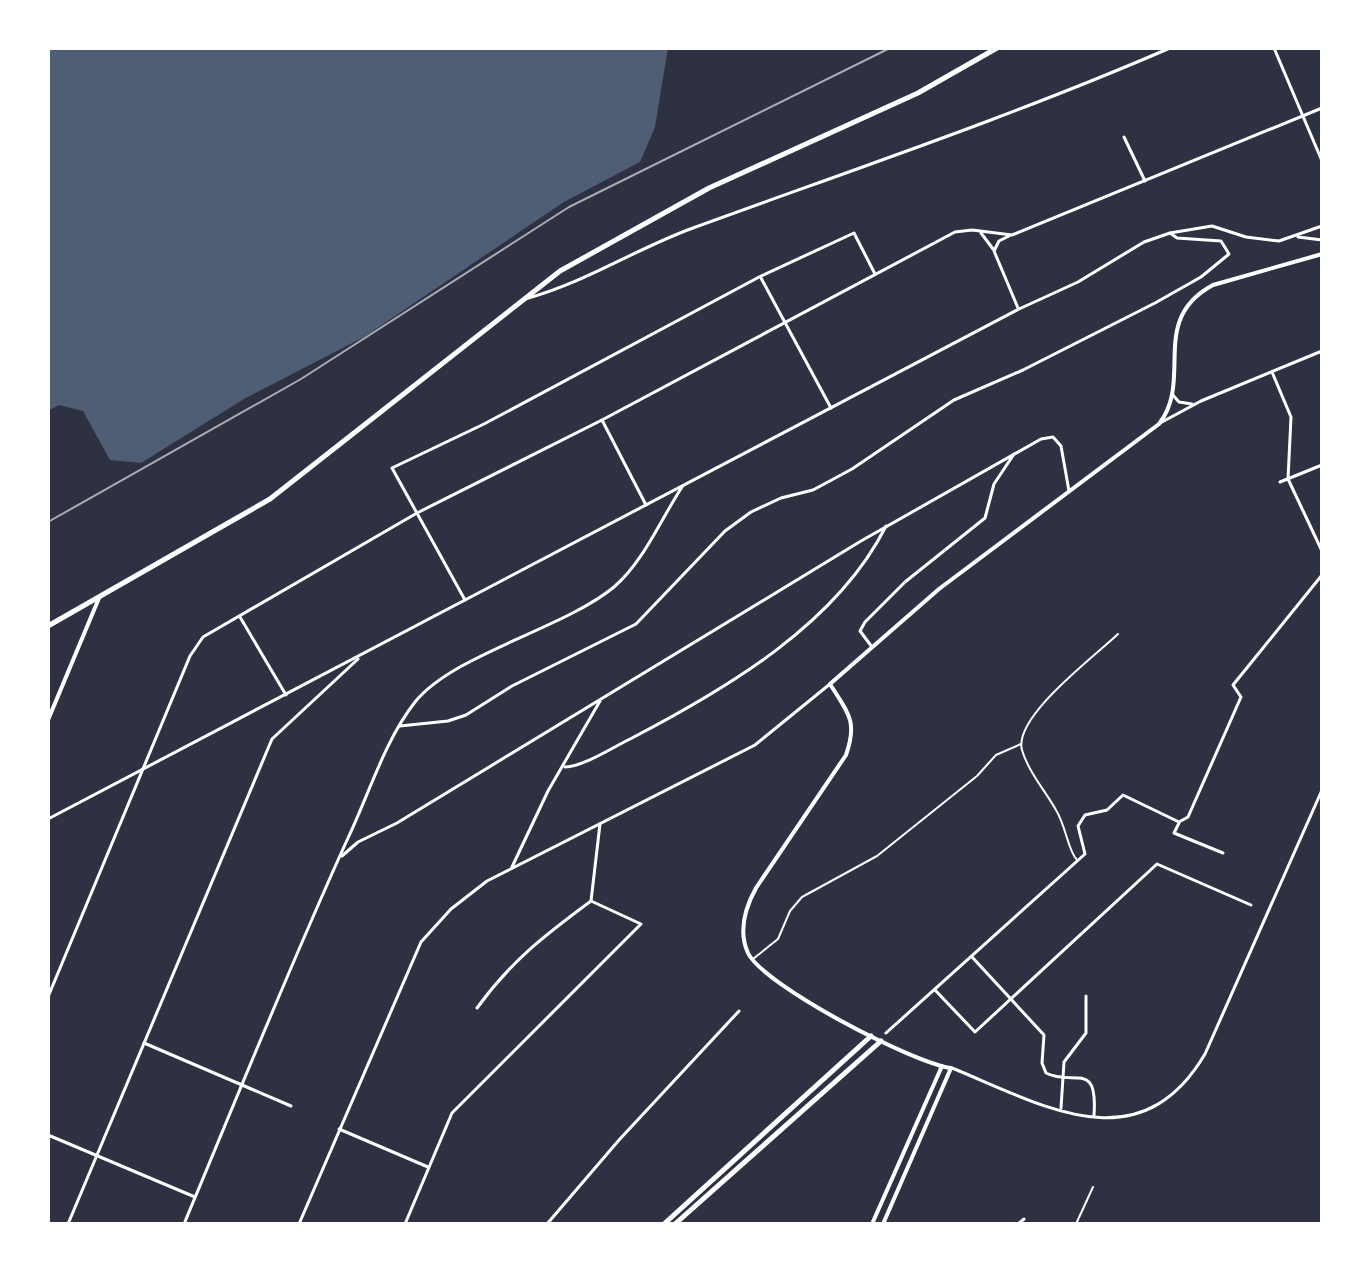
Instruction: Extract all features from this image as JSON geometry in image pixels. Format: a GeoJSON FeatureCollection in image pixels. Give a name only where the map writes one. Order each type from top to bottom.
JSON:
{"type":"FeatureCollection","features":[{"type":"Feature","properties":{"kind":"main road"},"geometry":{"type":"LineString","coordinates":[[48,626],[270,499],[560,271],[709,188],[918,93],[997,48]]}},
{"type":"Feature","properties":{"kind":"main road"},"geometry":{"type":"LineString","coordinates":[[664,1224],[871,1036]]}},
{"type":"Feature","properties":{"kind":"main road"},"geometry":{"type":"LineString","coordinates":[[675,1224],[881,1041]]}},
{"type":"Feature","properties":{"kind":"street"},"geometry":{"type":"LineString","coordinates":[[522,300],[565,289],[688,230],[939,141],[1170,48]]}},
{"type":"Feature","properties":{"kind":"street"},"geometry":{"type":"LineString","coordinates":[[1274,48],[1322,161]]}},
{"type":"Feature","properties":{"kind":"street"},"geometry":{"type":"LineString","coordinates":[[994,251],[999,241],[1012,235],[1322,108]]}},
{"type":"Feature","properties":{"kind":"street"},"geometry":{"type":"LineString","coordinates":[[1124,137],[1145,182]]}},
{"type":"Feature","properties":{"kind":"street"},"geometry":{"type":"LineString","coordinates":[[48,819],[685,483],[1019,309],[1078,282],[1144,242],[1170,233],[1212,226],[1265,241],[1294,237],[1322,226]]}},
{"type":"Feature","properties":{"kind":"street"},"geometry":{"type":"LineString","coordinates":[[48,997],[190,656],[203,637],[417,513],[602,420],[955,232],[978,230],[1012,235]]}},
{"type":"Feature","properties":{"kind":"street"},"geometry":{"type":"LineString","coordinates":[[978,230],[994,251],[1019,309]]}},
{"type":"Feature","properties":{"kind":"street"},"geometry":{"type":"LineString","coordinates":[[465,600],[392,468],[484,424],[761,276],[854,233],[875,274]]}},
{"type":"Feature","properties":{"kind":"street"},"geometry":{"type":"LineString","coordinates":[[400,726],[448,721],[466,715],[512,686],[636,624],[725,531],[751,512],[781,498],[813,490],[860,464],[954,400],[1023,370],[1155,303],[1201,277],[1229,254],[1221,241],[1177,238],[1170,233]]}},
{"type":"Feature","properties":{"kind":"street"},"geometry":{"type":"LineString","coordinates":[[1294,237],[1322,240]]}},
{"type":"Feature","properties":{"kind":"street"},"geometry":{"type":"LineString","coordinates":[[1159,424],[1170,407],[1177,325],[1198,293],[1223,282],[1322,254]]}},
{"type":"Feature","properties":{"kind":"street"},"geometry":{"type":"LineString","coordinates":[[761,276],[831,408]]}},
{"type":"Feature","properties":{"kind":"street"},"geometry":{"type":"LineString","coordinates":[[299,1224],[421,942],[460,901],[512,868],[755,745],[939,589],[1159,424],[1196,404],[1322,351]]}},
{"type":"Feature","properties":{"kind":"street"},"geometry":{"type":"LineString","coordinates":[[1272,372],[1291,417],[1288,479],[1322,551]]}},
{"type":"Feature","properties":{"kind":"street"},"geometry":{"type":"LineString","coordinates":[[1172,392],[1179,402],[1196,404]]}},
{"type":"Feature","properties":{"kind":"street"},"geometry":{"type":"LineString","coordinates":[[602,420],[646,506]]}},
{"type":"Feature","properties":{"kind":"street"},"geometry":{"type":"LineString","coordinates":[[339,858],[358,842],[397,823],[886,526],[1041,439],[1053,437],[1061,446],[1069,491]]}},
{"type":"Feature","properties":{"kind":"street"},"geometry":{"type":"LineString","coordinates":[[872,647],[860,631],[865,622],[905,582],[985,518],[994,484],[1016,452]]}},
{"type":"Feature","properties":{"kind":"street"},"geometry":{"type":"LineString","coordinates":[[1280,482],[1322,465]]}},
{"type":"Feature","properties":{"kind":"street"},"geometry":{"type":"LineString","coordinates":[[184,1224],[339,858],[400,726],[416,701],[440,680],[576,610],[615,586],[640,556],[685,483]]}},
{"type":"Feature","properties":{"kind":"street"},"geometry":{"type":"LineString","coordinates":[[565,767],[622,743],[689,708],[781,649],[870,559],[886,526]]}},
{"type":"Feature","properties":{"kind":"street"},"geometry":{"type":"LineString","coordinates":[[1223,853],[1174,833],[1179,822],[1188,817],[1241,697],[1233,685],[1322,575]]}},
{"type":"Feature","properties":{"kind":"street"},"geometry":{"type":"LineString","coordinates":[[48,720],[100,596]]}},
{"type":"Feature","properties":{"kind":"street"},"geometry":{"type":"LineString","coordinates":[[240,617],[286,695]]}},
{"type":"Feature","properties":{"kind":"street"},"geometry":{"type":"LineString","coordinates":[[68,1224],[272,739],[364,653]]}},
{"type":"Feature","properties":{"kind":"street"},"geometry":{"type":"LineString","coordinates":[[830,684],[850,716],[854,733],[846,755],[752,895],[743,928],[752,960],[770,978],[881,1041],[1051,1109],[1104,1120],[1138,1114],[1167,1099],[1195,1071],[1322,790]]}},
{"type":"Feature","properties":{"kind":"street"},"geometry":{"type":"LineString","coordinates":[[512,868],[548,791],[565,767],[600,701]]}},
{"type":"Feature","properties":{"kind":"street"},"geometry":{"type":"LineString","coordinates":[[886,1033],[1087,851],[1080,821],[1092,812],[1109,808],[1123,795],[1179,822]]}},
{"type":"Feature","properties":{"kind":"street"},"geometry":{"type":"LineString","coordinates":[[477,1008],[504,971],[532,945],[591,901],[600,824]]}},
{"type":"Feature","properties":{"kind":"street"},"geometry":{"type":"LineString","coordinates":[[935,990],[975,1032],[1157,864],[1251,905]]}},
{"type":"Feature","properties":{"kind":"street"},"geometry":{"type":"LineString","coordinates":[[405,1224],[452,1113],[641,924],[591,901]]}},
{"type":"Feature","properties":{"kind":"street"},"geometry":{"type":"LineString","coordinates":[[972,957],[1044,1035],[1044,1070],[1052,1076],[1080,1076],[1089,1083],[1094,1094],[1094,1115]]}},
{"type":"Feature","properties":{"kind":"street"},"geometry":{"type":"LineString","coordinates":[[1061,1110],[1066,1058],[1086,1033],[1086,996]]}},
{"type":"Feature","properties":{"kind":"street"},"geometry":{"type":"LineString","coordinates":[[547,1224],[619,1140],[739,1011]]}},
{"type":"Feature","properties":{"kind":"street"},"geometry":{"type":"LineString","coordinates":[[144,1043],[291,1106]]}},
{"type":"Feature","properties":{"kind":"street"},"geometry":{"type":"LineString","coordinates":[[872,1224],[942,1066]]}},
{"type":"Feature","properties":{"kind":"street"},"geometry":{"type":"LineString","coordinates":[[883,1224],[951,1068]]}},
{"type":"Feature","properties":{"kind":"street"},"geometry":{"type":"LineString","coordinates":[[339,1129],[429,1167]]}},
{"type":"Feature","properties":{"kind":"street"},"geometry":{"type":"LineString","coordinates":[[48,1135],[195,1197]]}},
{"type":"Feature","properties":{"kind":"street"},"geometry":{"type":"LineString","coordinates":[[1018,1224],[1024,1219]]}},
{"type":"Feature","properties":{"kind":"lane"},"geometry":{"type":"LineString","coordinates":[[1077,860],[1070,851],[1064,824],[1025,757],[1021,744],[1030,717],[1118,634]]}},
{"type":"Feature","properties":{"kind":"lane"},"geometry":{"type":"LineString","coordinates":[[752,960],[778,939],[790,911],[802,897],[877,856],[977,776],[996,755],[1021,744]]}},
{"type":"Feature","properties":{"kind":"lane"},"geometry":{"type":"LineString","coordinates":[[1076,1224],[1093,1187]]}},
{"type":"Feature","properties":{"kind":"water"},"geometry":{"type":"Polygon","coordinates":[[[48,48],[668,48],[655,127],[640,162],[564,202],[364,337],[244,399],[141,463],[110,460],[83,411],[59,405],[48,411],[48,48]]]}},
{"type":"Feature","properties":{"kind":"railway"},"geometry":{"type":"LineString","coordinates":[[48,522],[301,379],[569,207],[890,48]]}}]}
